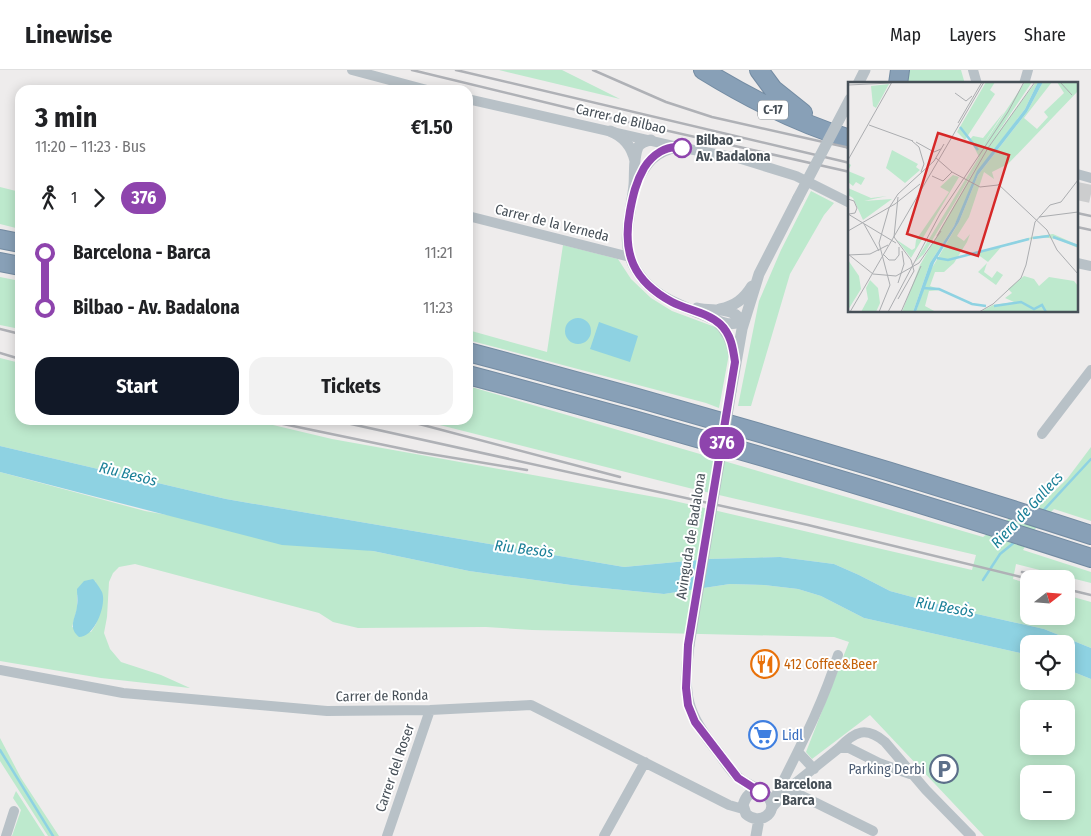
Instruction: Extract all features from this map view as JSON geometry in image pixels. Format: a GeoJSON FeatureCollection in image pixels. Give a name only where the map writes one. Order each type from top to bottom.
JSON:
{"type":"FeatureCollection","features":[{"type":"Feature","properties":{"kind":"highway","name":"C-17"},"geometry":{"type":"LineString","coordinates":[[703,70],[770,109],[848,138]]}},
{"type":"Feature","properties":{"kind":"highway","name":"C-17"},"geometry":{"type":"LineString","coordinates":[[724,70],[771,98],[803,113],[848,127]]}},
{"type":"Feature","properties":{"kind":"highway"},"geometry":{"type":"LineString","coordinates":[[759,70],[773,89],[803,113]]}},
{"type":"Feature","properties":{"kind":"highway"},"geometry":{"type":"LineString","coordinates":[[0,239],[15,242]]}},
{"type":"Feature","properties":{"kind":"highway"},"geometry":{"type":"LineString","coordinates":[[0,262],[15,265]]}},
{"type":"Feature","properties":{"kind":"highway"},"geometry":{"type":"LineString","coordinates":[[473,353],[674,408],[1091,534]]}},
{"type":"Feature","properties":{"kind":"highway"},"geometry":{"type":"LineString","coordinates":[[473,376],[707,441],[1091,558]]}},
{"type":"Feature","properties":{"kind":"street"},"geometry":{"type":"LineString","coordinates":[[352,70],[408,85]]}},
{"type":"Feature","properties":{"kind":"street"},"geometry":{"type":"LineString","coordinates":[[859,82],[865,70]]}},
{"type":"Feature","properties":{"kind":"street","name":"Carrer de Bilbao"},"geometry":{"type":"LineString","coordinates":[[473,100],[678,147],[738,158],[796,176],[848,202]]}},
{"type":"Feature","properties":{"kind":"street","name":"Avinguda de Badalona"},"geometry":{"type":"LineString","coordinates":[[769,798],[738,778],[702,732],[691,712],[686,688],[688,645],[735,362],[744,321],[759,274],[848,103]]}},
{"type":"Feature","properties":{"kind":"street"},"geometry":{"type":"LineString","coordinates":[[610,131],[625,140],[633,153],[635,163]]}},
{"type":"Feature","properties":{"kind":"street"},"geometry":{"type":"LineString","coordinates":[[634,190],[648,163],[650,150],[646,140],[639,146],[635,163],[634,190],[627,232],[630,257],[638,273],[657,293],[675,304],[717,315],[730,324],[744,321]]}},
{"type":"Feature","properties":{"kind":"street"},"geometry":{"type":"LineString","coordinates":[[648,163],[660,152],[678,147]]}},
{"type":"Feature","properties":{"kind":"street"},"geometry":{"type":"LineString","coordinates":[[1078,174],[1091,178]]}},
{"type":"Feature","properties":{"kind":"street","name":"Carrer de la Verneda"},"geometry":{"type":"LineString","coordinates":[[473,217],[630,257]]}},
{"type":"Feature","properties":{"kind":"street"},"geometry":{"type":"LineString","coordinates":[[1078,263],[1091,266]]}},
{"type":"Feature","properties":{"kind":"street"},"geometry":{"type":"LineString","coordinates":[[717,315],[746,297],[759,274]]}},
{"type":"Feature","properties":{"kind":"street"},"geometry":{"type":"LineString","coordinates":[[717,315],[730,338],[735,362]]}},
{"type":"Feature","properties":{"kind":"street"},"geometry":{"type":"LineString","coordinates":[[1042,434],[1090,373]]}},
{"type":"Feature","properties":{"kind":"street"},"geometry":{"type":"LineString","coordinates":[[769,798],[755,791],[744,804],[750,818],[759,819],[765,817],[769,798],[798,752],[828,688],[838,655]]}},
{"type":"Feature","properties":{"kind":"street","name":"Carrer de Ronda"},"geometry":{"type":"LineString","coordinates":[[0,670],[122,693],[327,711],[430,710],[531,705],[729,805],[744,804]]}},
{"type":"Feature","properties":{"kind":"street","name":"Carrer del Roser"},"geometry":{"type":"LineString","coordinates":[[387,836],[430,710]]}},
{"type":"Feature","properties":{"kind":"street"},"geometry":{"type":"LineString","coordinates":[[769,798],[788,789],[854,735],[867,732],[878,737],[971,836]]}},
{"type":"Feature","properties":{"kind":"street"},"geometry":{"type":"LineString","coordinates":[[839,748],[849,748],[913,775]]}},
{"type":"Feature","properties":{"kind":"street"},"geometry":{"type":"LineString","coordinates":[[798,752],[814,769]]}},
{"type":"Feature","properties":{"kind":"street"},"geometry":{"type":"LineString","coordinates":[[879,762],[891,761],[894,753]]}},
{"type":"Feature","properties":{"kind":"street"},"geometry":{"type":"LineString","coordinates":[[604,836],[645,762]]}},
{"type":"Feature","properties":{"kind":"street","name":"Avinguda de Badalona"},"geometry":{"type":"LineString","coordinates":[[738,778],[744,804]]}},
{"type":"Feature","properties":{"kind":"street"},"geometry":{"type":"LineString","coordinates":[[769,798],[788,789]]}},
{"type":"Feature","properties":{"kind":"street"},"geometry":{"type":"LineString","coordinates":[[788,789],[873,831]]}},
{"type":"Feature","properties":{"kind":"street"},"geometry":{"type":"LineString","coordinates":[[6,836],[14,811]]}},
{"type":"Feature","properties":{"kind":"street"},"geometry":{"type":"LineString","coordinates":[[756,836],[759,819]]}},
{"type":"Feature","properties":{"kind":"green space"},"geometry":{"type":"Polygon","coordinates":[[[499,70],[562,70],[620,99],[499,70]]]}},
{"type":"Feature","properties":{"kind":"green space"},"geometry":{"type":"Polygon","coordinates":[[[908,70],[961,70],[964,82],[906,82],[908,70]]]}},
{"type":"Feature","properties":{"kind":"green space"},"geometry":{"type":"Polygon","coordinates":[[[0,187],[15,191],[15,228],[0,224],[0,187]]]}},
{"type":"Feature","properties":{"kind":"green space"},"geometry":{"type":"Polygon","coordinates":[[[811,191],[834,203],[824,215],[790,274],[751,406],[738,406],[759,301],[781,250],[811,191]]]}},
{"type":"Feature","properties":{"kind":"green space"},"geometry":{"type":"Polygon","coordinates":[[[563,245],[618,259],[631,279],[651,298],[672,311],[715,327],[723,336],[729,354],[719,408],[473,341],[473,331],[547,352],[563,245]]]}},
{"type":"Feature","properties":{"kind":"green space"},"geometry":{"type":"Polygon","coordinates":[[[0,277],[15,280],[15,328],[0,325],[0,277]]]}},
{"type":"Feature","properties":{"kind":"green space"},"geometry":{"type":"Polygon","coordinates":[[[0,358],[15,362],[15,425],[273,425],[332,439],[666,499],[972,570],[976,555],[689,488],[440,425],[473,425],[473,387],[983,537],[1007,520],[1040,505],[1067,479],[1091,447],[1091,521],[1054,509],[1037,526],[1023,550],[1091,572],[1091,583],[1075,579],[1075,570],[1040,570],[1016,564],[1013,579],[1020,581],[1020,624],[890,591],[834,564],[780,557],[708,559],[624,567],[226,499],[0,446],[0,358]]]}},
{"type":"Feature","properties":{"kind":"green space"},"geometry":{"type":"Polygon","coordinates":[[[0,472],[145,511],[373,551],[469,571],[571,585],[664,594],[730,584],[798,589],[821,596],[864,618],[1020,653],[1020,690],[1075,690],[1075,673],[1091,679],[1091,836],[984,836],[870,715],[812,759],[806,752],[849,642],[834,637],[532,630],[486,627],[358,628],[333,622],[319,613],[135,564],[119,567],[113,573],[109,582],[104,633],[110,649],[121,662],[161,675],[190,688],[101,678],[0,661],[0,472]],[[95,581],[77,595],[77,609],[72,627],[91,632],[96,624],[103,599],[95,581]]]}},
{"type":"Feature","properties":{"kind":"green space"},"geometry":{"type":"Polygon","coordinates":[[[1075,598],[1091,602],[1091,648],[1075,642],[1075,635],[1059,635],[1026,625],[1075,625],[1075,598]]]}},
{"type":"Feature","properties":{"kind":"green space"},"geometry":{"type":"Polygon","coordinates":[[[0,738],[21,778],[59,836],[48,836],[0,761],[0,738]]]}},
{"type":"Feature","properties":{"kind":"green space"},"geometry":{"type":"Polygon","coordinates":[[[16,791],[45,836],[12,836],[21,810],[13,798],[16,791]]]}},
{"type":"Feature","properties":{"kind":"water"},"geometry":{"type":"Polygon","coordinates":[[[578,318],[587,322],[591,331],[587,340],[578,344],[569,340],[565,331],[569,322],[578,318]]]}},
{"type":"Feature","properties":{"kind":"water"},"geometry":{"type":"Polygon","coordinates":[[[599,322],[638,336],[630,362],[590,349],[599,322]]]}},
{"type":"Feature","properties":{"kind":"water","name":"Riu Besòs"},"geometry":{"type":"Polygon","coordinates":[[[0,446],[226,499],[624,567],[708,559],[780,557],[834,564],[890,591],[1020,625],[1044,629],[1059,635],[1020,635],[1020,653],[864,618],[821,596],[798,589],[730,584],[664,594],[571,585],[469,571],[373,551],[282,545],[0,472],[0,446]]]}},
{"type":"Feature","properties":{"kind":"water"},"geometry":{"type":"Polygon","coordinates":[[[93,579],[102,592],[103,604],[95,626],[85,636],[79,637],[73,630],[77,589],[84,581],[93,579]]]}},
{"type":"Feature","properties":{"kind":"water"},"geometry":{"type":"Polygon","coordinates":[[[1075,642],[1091,648],[1091,679],[1075,673],[1075,642]]]}},
{"type":"Feature","properties":{"kind":"waterway","name":"Riera de Gallecs"},"geometry":{"type":"LineString","coordinates":[[1041,513],[1091,459]]}},
{"type":"Feature","properties":{"kind":"waterway","name":"Riera de Gallecs"},"geometry":{"type":"LineString","coordinates":[[983,580],[1000,554],[1016,541]]}},
{"type":"Feature","properties":{"kind":"waterway","name":"Riera de Gallecs"},"geometry":{"type":"LineString","coordinates":[[958,612],[968,603]]}},
{"type":"Feature","properties":{"kind":"waterway"},"geometry":{"type":"LineString","coordinates":[[0,750],[53,836]]}},
{"type":"Feature","properties":{"kind":"tunnel"},"geometry":{"type":"LineString","coordinates":[[1078,191],[1091,194]]}},
{"type":"Feature","properties":{"kind":"railway"},"geometry":{"type":"LineString","coordinates":[[412,70],[593,114],[848,172]]}},
{"type":"Feature","properties":{"kind":"railway"},"geometry":{"type":"LineString","coordinates":[[456,70],[848,163]]}},
{"type":"Feature","properties":{"kind":"railway"},"geometry":{"type":"LineString","coordinates":[[593,70],[666,102],[712,117],[848,148]]}},
{"type":"Feature","properties":{"kind":"railway"},"geometry":{"type":"LineString","coordinates":[[1078,213],[1091,216]]}},
{"type":"Feature","properties":{"kind":"railway"},"geometry":{"type":"LineString","coordinates":[[1078,227],[1091,230]]}},
{"type":"Feature","properties":{"kind":"railway"},"geometry":{"type":"LineString","coordinates":[[0,329],[15,333]]}},
{"type":"Feature","properties":{"kind":"railway"},"geometry":{"type":"LineString","coordinates":[[0,353],[15,358]]}},
{"type":"Feature","properties":{"kind":"railway"},"geometry":{"type":"LineString","coordinates":[[288,425],[418,452],[527,470]]}},
{"type":"Feature","properties":{"kind":"railway"},"geometry":{"type":"LineString","coordinates":[[356,425],[808,525],[1020,577]]}},
{"type":"Feature","properties":{"kind":"railway"},"geometry":{"type":"LineString","coordinates":[[423,425],[620,477]]}},
{"type":"Feature","properties":{"kind":"railway"},"geometry":{"type":"LineString","coordinates":[[1075,591],[1091,595]]}},
{"type":"Feature","properties":{"kind":"bus line","name":"376"},"geometry":{"type":"LineString","coordinates":[[682,148],[666,149],[648,163],[634,190],[628,223],[627,242],[633,265],[650,287],[675,304],[716,321],[726,331],[733,346],[735,362],[688,645],[685,678],[686,696],[695,722],[702,732],[738,778],[760,792]]}},
{"type":"Feature","properties":{"kind":"place","name":"Bilbao - Av. Badalona"},"geometry":{"type":"Point","coordinates":[682,148]}},
{"type":"Feature","properties":{"kind":"place","name":"412 Coffee&Beer"},"geometry":{"type":"Point","coordinates":[765,664]}},
{"type":"Feature","properties":{"kind":"place","name":"Lidl"},"geometry":{"type":"Point","coordinates":[763,735]}},
{"type":"Feature","properties":{"kind":"place","name":"Parking Derbi"},"geometry":{"type":"Point","coordinates":[944,769]}},
{"type":"Feature","properties":{"kind":"place","name":"Barcelona - Barca"},"geometry":{"type":"Point","coordinates":[760,792]}}]}
